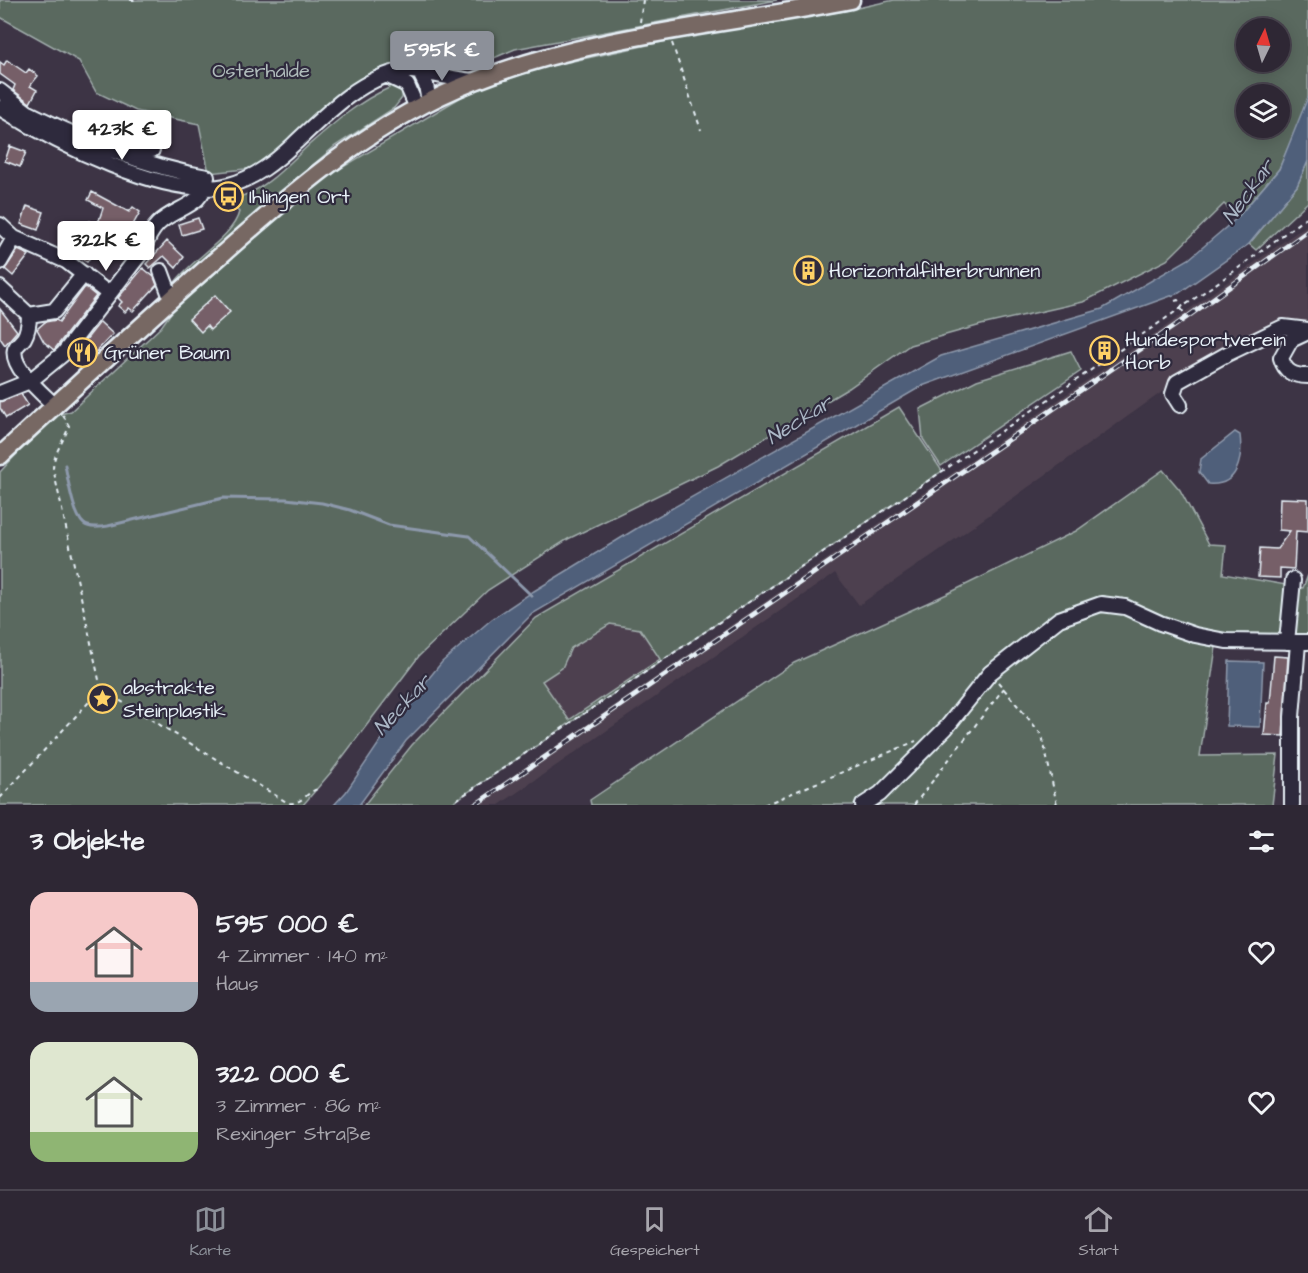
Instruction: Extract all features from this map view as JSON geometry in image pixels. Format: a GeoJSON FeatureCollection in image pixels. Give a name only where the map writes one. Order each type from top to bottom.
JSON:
{"type":"FeatureCollection","features":[{"type":"Feature","properties":{"kind":"main road"},"geometry":{"type":"LineString","coordinates":[[0,456],[171,298],[323,167],[382,126],[474,81],[535,60],[639,37],[851,0]]}},
{"type":"Feature","properties":{"kind":"street"},"geometry":{"type":"LineString","coordinates":[[0,91],[23,116],[51,138],[136,173],[166,182],[206,188],[229,185],[265,169],[338,105],[374,81],[401,71],[474,81]]}},
{"type":"Feature","properties":{"kind":"street"},"geometry":{"type":"LineString","coordinates":[[420,73],[426,85],[423,105]]}},
{"type":"Feature","properties":{"kind":"street"},"geometry":{"type":"LineString","coordinates":[[388,76],[406,84],[423,105]]}},
{"type":"Feature","properties":{"kind":"street"},"geometry":{"type":"LineString","coordinates":[[0,108],[138,161],[207,177],[206,188],[196,201],[159,222],[150,234],[144,249],[63,354],[30,381],[0,393]]}},
{"type":"Feature","properties":{"kind":"street"},"geometry":{"type":"LineString","coordinates":[[91,144],[102,141],[152,150]]}},
{"type":"Feature","properties":{"kind":"street"},"geometry":{"type":"LineString","coordinates":[[0,225],[14,237],[66,261],[109,294]]}},
{"type":"Feature","properties":{"kind":"street"},"geometry":{"type":"LineString","coordinates":[[0,262],[14,237]]}},
{"type":"Feature","properties":{"kind":"street"},"geometry":{"type":"LineString","coordinates":[[161,271],[171,298]]}},
{"type":"Feature","properties":{"kind":"street"},"geometry":{"type":"LineString","coordinates":[[29,315],[54,311],[84,274]]}},
{"type":"Feature","properties":{"kind":"street"},"geometry":{"type":"LineString","coordinates":[[0,288],[29,315],[29,326],[16,347],[14,356],[30,381],[55,406]]}},
{"type":"Feature","properties":{"kind":"street"},"geometry":{"type":"LineString","coordinates":[[1180,405],[1173,394],[1177,382],[1282,327],[1308,331]]}},
{"type":"Feature","properties":{"kind":"street"},"geometry":{"type":"LineString","coordinates":[[1308,331],[1291,340],[1281,358],[1283,366],[1290,374],[1308,376]]}},
{"type":"Feature","properties":{"kind":"street"},"geometry":{"type":"LineString","coordinates":[[1292,805],[1292,717],[1298,642],[1293,580]]}},
{"type":"Feature","properties":{"kind":"street"},"geometry":{"type":"LineString","coordinates":[[863,805],[880,794],[946,728],[990,673],[1059,619],[1101,604],[1125,607],[1160,623],[1195,635],[1226,641],[1298,642]]}},
{"type":"Feature","properties":{"kind":"path"},"geometry":{"type":"LineString","coordinates":[[130,0],[138,0]]}},
{"type":"Feature","properties":{"kind":"path"},"geometry":{"type":"LineString","coordinates":[[639,37],[643,0]]}},
{"type":"Feature","properties":{"kind":"path"},"geometry":{"type":"LineString","coordinates":[[669,32],[676,60],[701,130]]}},
{"type":"Feature","properties":{"kind":"path"},"geometry":{"type":"LineString","coordinates":[[449,805],[722,622],[1182,307],[1308,216]]}},
{"type":"Feature","properties":{"kind":"path"},"geometry":{"type":"LineString","coordinates":[[1174,301],[1178,300],[1185,315]]}},
{"type":"Feature","properties":{"kind":"path"},"geometry":{"type":"LineString","coordinates":[[55,406],[69,426],[65,440],[54,455],[53,468],[101,689],[288,803],[300,802],[312,791],[318,789]]}},
{"type":"Feature","properties":{"kind":"path"},"geometry":{"type":"LineString","coordinates":[[990,673],[1042,735],[1057,805]]}},
{"type":"Feature","properties":{"kind":"path"},"geometry":{"type":"LineString","coordinates":[[914,805],[1004,688]]}},
{"type":"Feature","properties":{"kind":"path"},"geometry":{"type":"LineString","coordinates":[[0,798],[101,689]]}},
{"type":"Feature","properties":{"kind":"path"},"geometry":{"type":"LineString","coordinates":[[764,805],[924,737]]}},
{"type":"Feature","properties":{"kind":"shaded area"},"geometry":{"type":"Polygon","coordinates":[[[1308,224],[1308,341],[1286,322],[1183,377],[859,605],[835,573],[499,805],[470,805],[1170,323],[1308,224]]]}},
{"type":"Feature","properties":{"kind":"shaded area"},"geometry":{"type":"Polygon","coordinates":[[[610,624],[640,629],[661,659],[569,720],[542,681],[562,668],[571,648],[610,624]]]}},
{"type":"Feature","properties":{"kind":"green space","name":"Osterhalde"},"geometry":{"type":"Polygon","coordinates":[[[0,0],[777,0],[515,49],[475,66],[459,69],[409,62],[388,66],[341,93],[278,151],[254,168],[209,173],[199,124],[136,111],[96,92],[79,61],[0,17],[0,0]]]}},
{"type":"Feature","properties":{"kind":"green space"},"geometry":{"type":"Polygon","coordinates":[[[894,0],[1308,0],[1308,97],[1279,169],[1238,217],[1224,204],[1167,260],[1083,302],[981,325],[910,345],[849,388],[718,466],[568,539],[488,590],[419,656],[332,771],[303,805],[0,805],[0,472],[51,417],[71,411],[161,327],[173,310],[316,183],[463,96],[517,73],[690,36],[844,11],[894,0]]]}},
{"type":"Feature","properties":{"kind":"green space"},"geometry":{"type":"Polygon","coordinates":[[[388,83],[399,87],[402,91],[402,98],[394,108],[335,146],[173,285],[235,222],[239,212],[231,204],[236,198],[266,183],[347,113],[367,99],[389,88],[388,83]]]}},
{"type":"Feature","properties":{"kind":"green space"},"geometry":{"type":"Polygon","coordinates":[[[1308,161],[1308,202],[1256,250],[1249,244],[1297,186],[1308,161]]]}},
{"type":"Feature","properties":{"kind":"green space"},"geometry":{"type":"Polygon","coordinates":[[[1071,351],[1081,371],[941,466],[923,439],[920,409],[977,380],[1071,351]]]}},
{"type":"Feature","properties":{"kind":"green space"},"geometry":{"type":"Polygon","coordinates":[[[899,407],[942,471],[449,805],[364,805],[412,745],[536,618],[899,407]],[[610,624],[571,648],[562,668],[542,681],[569,720],[660,659],[640,629],[610,624]]]}},
{"type":"Feature","properties":{"kind":"green space"},"geometry":{"type":"Polygon","coordinates":[[[1163,470],[1180,490],[1209,544],[1226,545],[1223,574],[1303,588],[1308,575],[1308,648],[1216,647],[1200,756],[1278,755],[1272,805],[591,805],[590,800],[794,663],[947,594],[1076,531],[1163,470]]]}},
{"type":"Feature","properties":{"kind":"water"},"geometry":{"type":"Polygon","coordinates":[[[1308,97],[1308,161],[1297,186],[1249,244],[1179,293],[922,386],[532,614],[406,741],[359,805],[334,805],[346,792],[394,721],[442,662],[492,619],[534,591],[639,527],[941,356],[1102,309],[1189,259],[1238,217],[1279,169],[1308,97]]]}},
{"type":"Feature","properties":{"kind":"water"},"geometry":{"type":"Polygon","coordinates":[[[1235,432],[1240,435],[1241,444],[1236,470],[1226,481],[1208,484],[1199,472],[1201,459],[1235,432]]]}},
{"type":"Feature","properties":{"kind":"water"},"geometry":{"type":"Polygon","coordinates":[[[1229,661],[1263,662],[1260,727],[1227,726],[1229,661]]]}},
{"type":"Feature","properties":{"kind":"building"},"geometry":{"type":"Polygon","coordinates":[[[7,60],[26,73],[29,69],[38,76],[30,86],[37,90],[30,103],[13,90],[15,85],[0,74],[0,62],[4,65],[7,60]]]}},
{"type":"Feature","properties":{"kind":"building"},"geometry":{"type":"Polygon","coordinates":[[[91,118],[163,128],[159,145],[154,141],[117,135],[118,131],[99,127],[98,134],[88,131],[91,118]]]}},
{"type":"Feature","properties":{"kind":"building"},"geometry":{"type":"Polygon","coordinates":[[[10,146],[26,152],[20,167],[5,161],[10,146]]]}},
{"type":"Feature","properties":{"kind":"building"},"geometry":{"type":"Polygon","coordinates":[[[92,192],[129,212],[133,207],[140,212],[129,232],[112,223],[87,262],[70,252],[73,249],[66,244],[79,223],[86,227],[90,221],[97,226],[103,208],[88,200],[92,192]]]}},
{"type":"Feature","properties":{"kind":"building"},"geometry":{"type":"Polygon","coordinates":[[[27,206],[44,212],[38,230],[21,224],[27,206]]]}},
{"type":"Feature","properties":{"kind":"building"},"geometry":{"type":"Polygon","coordinates":[[[198,218],[202,229],[182,235],[179,224],[198,218]]]}},
{"type":"Feature","properties":{"kind":"building"},"geometry":{"type":"Polygon","coordinates":[[[167,241],[184,257],[176,268],[164,256],[150,268],[146,264],[167,241]]]}},
{"type":"Feature","properties":{"kind":"building"},"geometry":{"type":"Polygon","coordinates":[[[18,250],[29,255],[13,276],[5,269],[18,250]]]}},
{"type":"Feature","properties":{"kind":"building","name":"Horizontalfilterbrunnen"},"geometry":{"type":"Polygon","coordinates":[[[808,264],[814,266],[816,272],[814,278],[808,280],[802,278],[800,272],[802,266],[808,264]]]}},
{"type":"Feature","properties":{"kind":"building"},"geometry":{"type":"Polygon","coordinates":[[[143,268],[154,277],[157,285],[133,311],[129,308],[125,312],[118,306],[122,302],[118,298],[143,268]]]}},
{"type":"Feature","properties":{"kind":"building"},"geometry":{"type":"Polygon","coordinates":[[[85,287],[96,296],[54,350],[44,342],[37,329],[45,322],[56,320],[59,322],[85,287]]]}},
{"type":"Feature","properties":{"kind":"building"},"geometry":{"type":"Polygon","coordinates":[[[215,295],[230,312],[210,330],[207,326],[201,332],[189,319],[215,295]]]}},
{"type":"Feature","properties":{"kind":"building"},"geometry":{"type":"Polygon","coordinates":[[[0,309],[17,331],[5,345],[0,338],[0,309]]]}},
{"type":"Feature","properties":{"kind":"building"},"geometry":{"type":"Polygon","coordinates":[[[100,322],[113,334],[84,364],[74,355],[100,322]]]}},
{"type":"Feature","properties":{"kind":"building"},"geometry":{"type":"Polygon","coordinates":[[[21,394],[28,405],[6,418],[0,408],[0,402],[21,394]]]}},
{"type":"Feature","properties":{"kind":"building"},"geometry":{"type":"Polygon","coordinates":[[[1280,498],[1308,499],[1308,532],[1296,531],[1294,569],[1280,568],[1280,578],[1258,577],[1260,548],[1277,549],[1290,531],[1279,530],[1280,498]]]}},
{"type":"Feature","properties":{"kind":"building"},"geometry":{"type":"Polygon","coordinates":[[[1274,656],[1288,657],[1283,736],[1264,735],[1267,703],[1270,703],[1274,656]]]}},
{"type":"Feature","properties":{"kind":"waterway"},"geometry":{"type":"LineString","coordinates":[[65,465],[77,513],[84,524],[89,527],[108,526],[223,498],[286,499],[322,503],[350,510],[389,525],[469,536],[532,596]]}},
{"type":"Feature","properties":{"kind":"railway"},"geometry":{"type":"LineString","coordinates":[[475,805],[1173,327],[1308,231]]}},
{"type":"Feature","properties":{"kind":"place","name":"Ihlingen Ort"},"geometry":{"type":"Point","coordinates":[228,197]}},
{"type":"Feature","properties":{"kind":"place","name":"Horizontalfilterbrunnen"},"geometry":{"type":"Point","coordinates":[808,271]}},
{"type":"Feature","properties":{"kind":"place","name":"Hundesportverein Horb"},"geometry":{"type":"Point","coordinates":[1104,351]}},
{"type":"Feature","properties":{"kind":"place","name":"Grüner Baum"},"geometry":{"type":"Point","coordinates":[83,353]}},
{"type":"Feature","properties":{"kind":"place","name":"abstrakte Steinplastik"},"geometry":{"type":"Point","coordinates":[102,699]}},
{"type":"Feature","properties":{"kind":"water label","name":"Neckar"},"geometry":{"type":"Point","coordinates":[1248,192]}},
{"type":"Feature","properties":{"kind":"water label","name":"Neckar"},"geometry":{"type":"Point","coordinates":[799,420]}},
{"type":"Feature","properties":{"kind":"water label","name":"Neckar"},"geometry":{"type":"Point","coordinates":[402,705]}}]}
